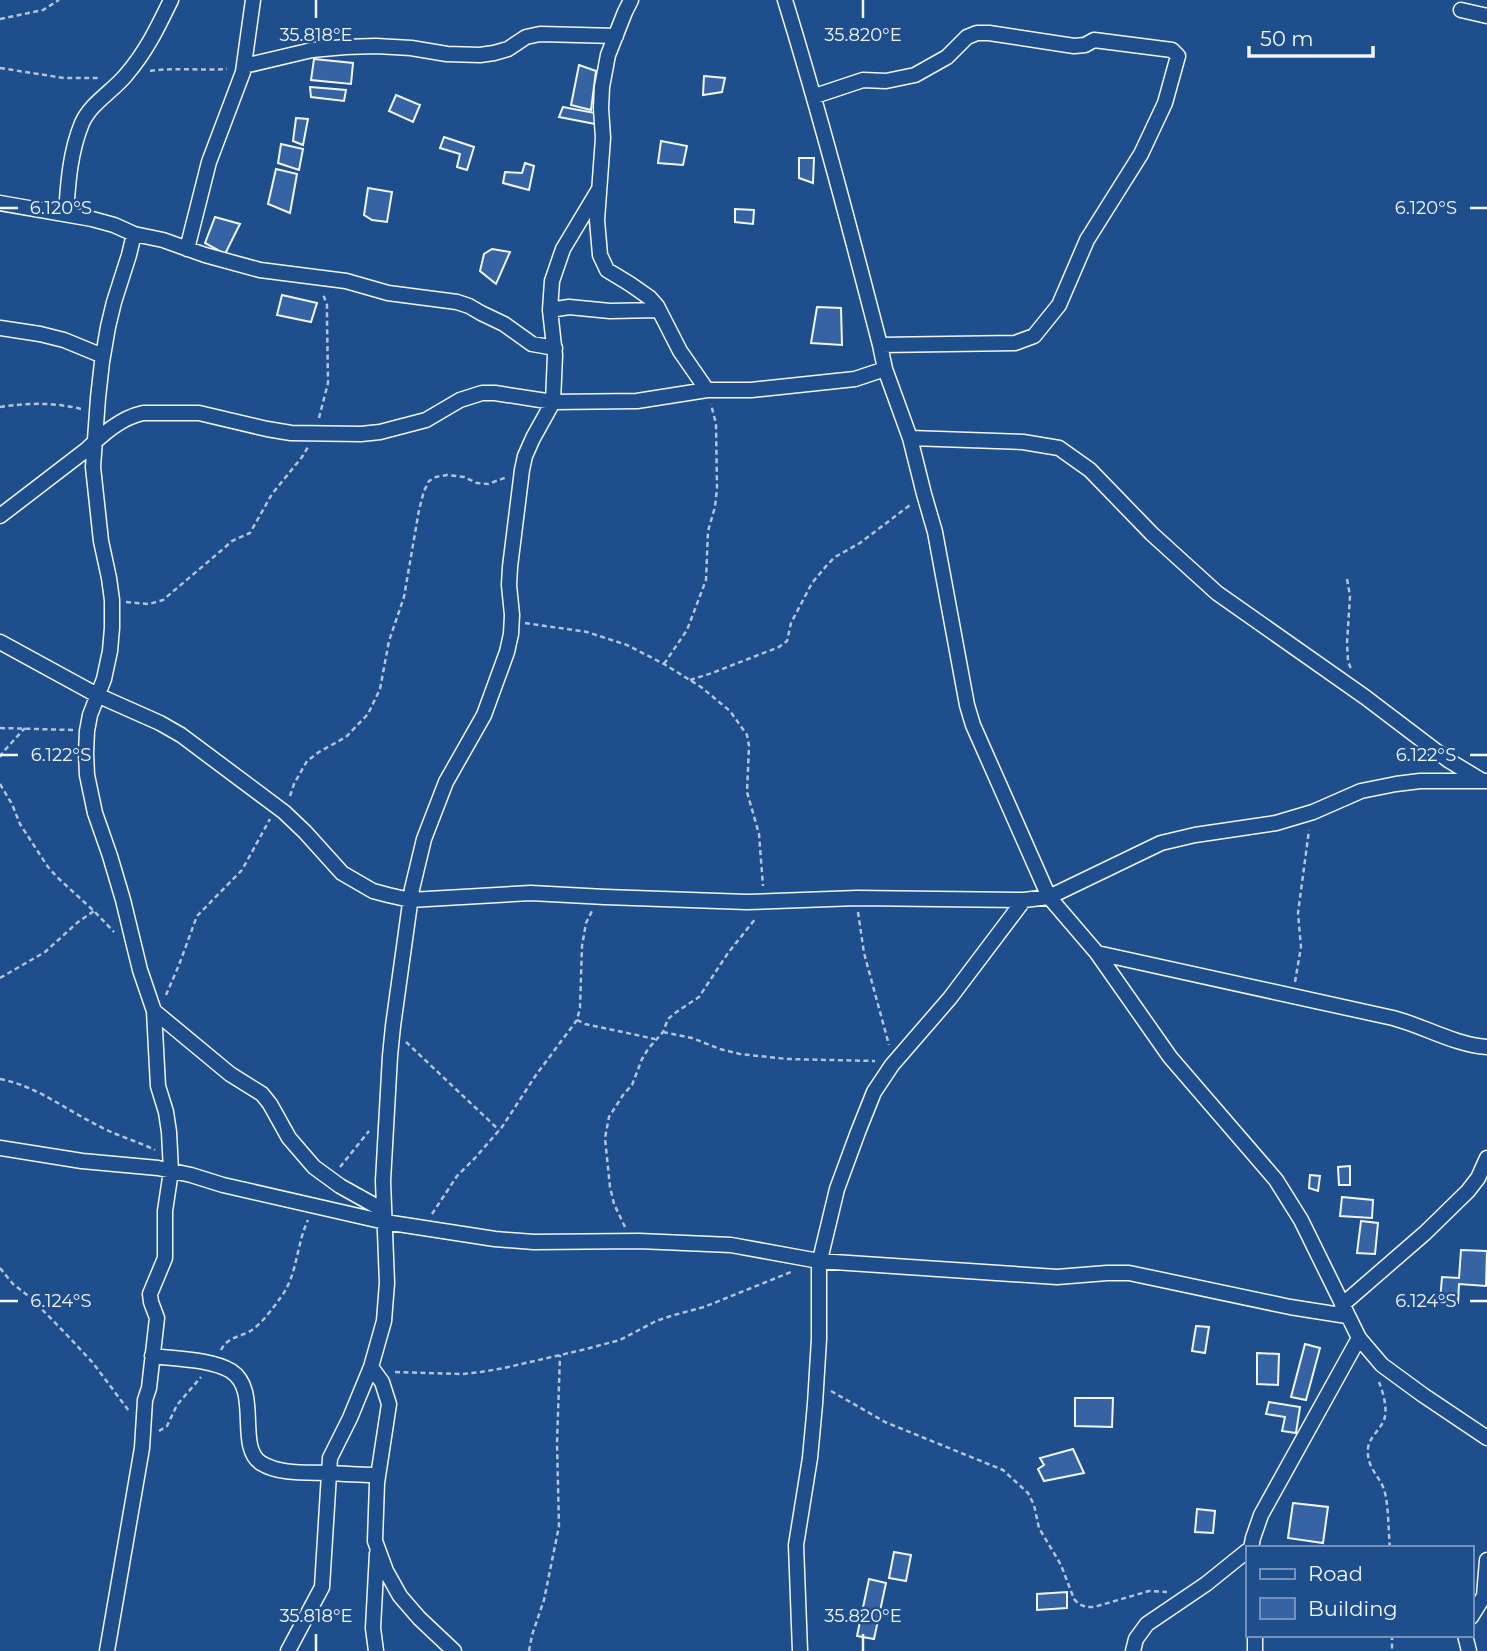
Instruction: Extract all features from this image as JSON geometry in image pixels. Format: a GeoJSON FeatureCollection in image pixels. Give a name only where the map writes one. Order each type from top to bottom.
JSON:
{"type":"FeatureCollection","features":[{"type":"Feature","properties":{"kind":"street"},"geometry":{"type":"LineString","coordinates":[[65,214],[71,161],[82,123],[143,54],[171,0]]}},
{"type":"Feature","properties":{"kind":"street"},"geometry":{"type":"LineString","coordinates":[[187,249],[209,162],[244,66],[253,0]]}},
{"type":"Feature","properties":{"kind":"street"},"geometry":{"type":"LineString","coordinates":[[631,0],[608,55],[602,87],[603,138],[597,220],[600,256],[607,271],[650,298],[680,351],[707,390]]}},
{"type":"Feature","properties":{"kind":"street"},"geometry":{"type":"LineString","coordinates":[[785,0],[815,96],[885,369],[910,438],[935,532],[967,705],[1049,897],[1097,953],[1170,1057],[1276,1180],[1301,1220],[1359,1338],[1382,1365],[1487,1437]]}},
{"type":"Feature","properties":{"kind":"street"},"geometry":{"type":"LineString","coordinates":[[1461,10],[1487,16]]}},
{"type":"Feature","properties":{"kind":"street"},"geometry":{"type":"LineString","coordinates":[[815,96],[863,80],[886,81],[915,75],[947,57],[967,37],[977,33],[1074,46],[1085,45],[1094,40],[1172,50],[1178,56],[1165,103],[1141,153],[1087,240],[1059,305],[1034,336],[1016,343],[880,345]]}},
{"type":"Feature","properties":{"kind":"street"},"geometry":{"type":"LineString","coordinates":[[244,66],[312,50],[345,47],[411,48],[447,54],[480,55],[508,49],[526,37],[540,34],[616,36]]}},
{"type":"Feature","properties":{"kind":"street"},"geometry":{"type":"LineString","coordinates":[[288,1651],[322,1587],[330,1458],[371,1367],[384,1321],[387,1283],[384,1157],[393,1026],[414,874],[446,782],[484,716],[507,652],[512,621],[510,567],[522,470],[533,438],[553,402],[555,348],[550,310],[552,281],[563,249],[599,189]]}},
{"type":"Feature","properties":{"kind":"street"},"geometry":{"type":"LineString","coordinates":[[0,203],[92,219],[134,234],[163,240],[234,264],[261,270],[346,281],[388,293],[464,303],[504,324],[532,344],[555,348]]}},
{"type":"Feature","properties":{"kind":"street"},"geometry":{"type":"LineString","coordinates":[[107,1651],[142,1448],[145,1399],[149,1388],[157,1318],[150,1302],[150,1294],[164,1258],[164,1211],[171,1166],[166,1112],[158,1086],[154,1011],[135,951],[117,878],[94,813],[87,775],[87,730],[110,651],[112,600],[96,505],[94,440],[103,356],[114,302],[134,234]]}},
{"type":"Feature","properties":{"kind":"street"},"geometry":{"type":"LineString","coordinates":[[550,310],[569,307],[610,311],[659,310]]}},
{"type":"Feature","properties":{"kind":"street"},"geometry":{"type":"LineString","coordinates":[[0,328],[64,340],[103,356]]}},
{"type":"Feature","properties":{"kind":"street"},"geometry":{"type":"LineString","coordinates":[[0,516],[86,450],[94,440],[136,414],[199,413],[267,429],[312,434],[360,434],[426,420],[460,400],[482,393],[553,402],[637,401],[707,390],[751,390],[845,381],[885,369]]}},
{"type":"Feature","properties":{"kind":"street"},"geometry":{"type":"LineString","coordinates":[[910,438],[1023,442],[1059,448],[1090,470],[1152,534],[1217,593],[1365,697],[1442,756],[1484,780]]}},
{"type":"Feature","properties":{"kind":"street"},"geometry":{"type":"LineString","coordinates":[[0,642],[97,695],[181,735],[280,810],[342,873],[373,891],[410,900],[518,893],[764,901],[857,898],[1024,900],[1049,897],[1161,843],[1276,823],[1313,812],[1361,791],[1396,783],[1484,780]]}},
{"type":"Feature","properties":{"kind":"street"},"geometry":{"type":"LineString","coordinates":[[800,1651],[796,1545],[810,1458],[819,1339],[819,1261],[837,1189],[874,1092],[1024,900]]}},
{"type":"Feature","properties":{"kind":"street"},"geometry":{"type":"LineString","coordinates":[[1097,953],[1403,1021],[1462,1042],[1487,1047]]}},
{"type":"Feature","properties":{"kind":"street"},"geometry":{"type":"LineString","coordinates":[[154,1011],[230,1074],[262,1094],[289,1138],[314,1167],[384,1216]]}},
{"type":"Feature","properties":{"kind":"street"},"geometry":{"type":"LineString","coordinates":[[0,1148],[82,1160],[171,1166],[223,1185],[314,1206],[384,1216],[415,1226],[495,1239],[731,1245],[819,1261],[1057,1278],[1129,1273],[1279,1305],[1345,1311],[1468,1191],[1487,1160]]}},
{"type":"Feature","properties":{"kind":"street"},"geometry":{"type":"LineString","coordinates":[[1251,1546],[1261,1515],[1359,1338]]}},
{"type":"Feature","properties":{"kind":"street"},"geometry":{"type":"LineString","coordinates":[[152,1356],[216,1365],[231,1371],[239,1378],[248,1408],[251,1446],[254,1457],[261,1463],[272,1468],[308,1473],[378,1475]]}},
{"type":"Feature","properties":{"kind":"street"},"geometry":{"type":"LineString","coordinates":[[371,1367],[382,1381],[389,1405],[378,1475],[375,1513],[377,1548],[400,1596],[454,1651]]}},
{"type":"Feature","properties":{"kind":"street"},"geometry":{"type":"LineString","coordinates":[[376,1651],[373,1628],[377,1548]]}},
{"type":"Feature","properties":{"kind":"street"},"geometry":{"type":"LineString","coordinates":[[1133,1651],[1136,1639],[1147,1624],[1219,1574],[1246,1551]]}},
{"type":"Feature","properties":{"kind":"street"},"geometry":{"type":"LineString","coordinates":[[1473,1614],[1484,1596],[1487,1560]]}},
{"type":"Feature","properties":{"kind":"path"},"geometry":{"type":"LineString","coordinates":[[0,19],[43,10],[59,0]]}},
{"type":"Feature","properties":{"kind":"path"},"geometry":{"type":"LineString","coordinates":[[0,68],[64,78],[124,78],[157,70],[212,70],[244,66]]}},
{"type":"Feature","properties":{"kind":"path"},"geometry":{"type":"LineString","coordinates":[[112,600],[149,604],[163,600],[232,541],[250,533],[272,494],[302,457],[320,416],[328,383],[327,305],[310,276]]}},
{"type":"Feature","properties":{"kind":"path"},"geometry":{"type":"LineString","coordinates":[[664,664],[687,630],[706,580],[708,531],[715,507],[718,453],[715,414],[707,390]]}},
{"type":"Feature","properties":{"kind":"path"},"geometry":{"type":"LineString","coordinates":[[0,407],[53,404],[80,409],[97,416]]}},
{"type":"Feature","properties":{"kind":"path"},"geometry":{"type":"LineString","coordinates":[[154,1011],[160,1008],[197,916],[242,870],[307,761],[346,737],[368,714],[380,689],[389,641],[404,597],[419,510],[429,481],[447,475],[488,484],[522,470]]}},
{"type":"Feature","properties":{"kind":"path"},"geometry":{"type":"LineString","coordinates":[[689,680],[779,647],[787,641],[791,623],[802,602],[812,583],[827,565],[924,494]]}},
{"type":"Feature","properties":{"kind":"path"},"geometry":{"type":"LineString","coordinates":[[1347,579],[1350,596],[1347,643],[1352,672]]}},
{"type":"Feature","properties":{"kind":"path"},"geometry":{"type":"LineString","coordinates":[[512,621],[587,632],[627,645],[701,687],[730,711],[747,735],[747,792],[759,834],[763,909],[728,953],[699,997],[668,1019],[663,1032],[642,1059],[632,1085],[609,1117],[605,1138],[614,1204],[634,1241]]}},
{"type":"Feature","properties":{"kind":"path"},"geometry":{"type":"LineString","coordinates":[[0,728],[87,730]]}},
{"type":"Feature","properties":{"kind":"path"},"geometry":{"type":"LineString","coordinates":[[0,757],[25,728]]}},
{"type":"Feature","properties":{"kind":"path"},"geometry":{"type":"LineString","coordinates":[[0,784],[20,824],[48,867],[135,951]]}},
{"type":"Feature","properties":{"kind":"path"},"geometry":{"type":"LineString","coordinates":[[1291,995],[1299,966],[1301,947],[1298,913],[1307,837],[1313,812]]}},
{"type":"Feature","properties":{"kind":"path"},"geometry":{"type":"LineString","coordinates":[[415,1226],[432,1215],[457,1176],[499,1130],[578,1020],[586,923],[601,897]]}},
{"type":"Feature","properties":{"kind":"path"},"geometry":{"type":"LineString","coordinates":[[663,1032],[692,1038],[740,1054],[894,1064],[864,953],[857,898]]}},
{"type":"Feature","properties":{"kind":"path"},"geometry":{"type":"LineString","coordinates":[[0,978],[45,952],[94,911]]}},
{"type":"Feature","properties":{"kind":"path"},"geometry":{"type":"LineString","coordinates":[[578,1020],[585,1024],[656,1039]]}},
{"type":"Feature","properties":{"kind":"path"},"geometry":{"type":"LineString","coordinates":[[393,1026],[418,1054],[499,1130]]}},
{"type":"Feature","properties":{"kind":"path"},"geometry":{"type":"LineString","coordinates":[[0,1079],[17,1082],[35,1090],[86,1120],[147,1146],[171,1166]]}},
{"type":"Feature","properties":{"kind":"path"},"geometry":{"type":"LineString","coordinates":[[330,1179],[372,1128]]}},
{"type":"Feature","properties":{"kind":"path"},"geometry":{"type":"LineString","coordinates":[[0,1268],[93,1363],[144,1432],[154,1433],[164,1429],[188,1390],[216,1365],[224,1344],[251,1330],[271,1310],[287,1287],[314,1206]]}},
{"type":"Feature","properties":{"kind":"path"},"geometry":{"type":"LineString","coordinates":[[371,1367],[390,1372],[462,1374],[504,1368],[620,1340],[656,1321],[704,1307],[792,1272]]}},
{"type":"Feature","properties":{"kind":"path"},"geometry":{"type":"LineString","coordinates":[[530,1651],[532,1635],[544,1600],[559,1526],[557,1443],[560,1355]]}},
{"type":"Feature","properties":{"kind":"path"},"geometry":{"type":"LineString","coordinates":[[1376,1374],[1385,1409],[1384,1419],[1368,1448],[1369,1459],[1385,1492],[1390,1546]]}},
{"type":"Feature","properties":{"kind":"path"},"geometry":{"type":"LineString","coordinates":[[816,1382],[885,1422],[1003,1470],[1028,1493],[1034,1505],[1039,1528],[1061,1565],[1074,1599],[1079,1604],[1094,1607],[1149,1591],[1192,1593]]}},
{"type":"Feature","properties":{"kind":"building"},"geometry":{"type":"Polygon","coordinates":[[[314,59],[353,63],[351,84],[311,80],[314,59]]]}},
{"type":"Feature","properties":{"kind":"building"},"geometry":{"type":"Polygon","coordinates":[[[579,65],[596,71],[591,110],[571,105],[579,65]]]}},
{"type":"Feature","properties":{"kind":"building"},"geometry":{"type":"Polygon","coordinates":[[[704,76],[725,78],[722,92],[703,95],[704,76]]]}},
{"type":"Feature","properties":{"kind":"building"},"geometry":{"type":"Polygon","coordinates":[[[310,87],[346,90],[344,101],[311,97],[310,87]]]}},
{"type":"Feature","properties":{"kind":"building"},"geometry":{"type":"Polygon","coordinates":[[[396,95],[420,105],[413,122],[389,111],[396,95]]]}},
{"type":"Feature","properties":{"kind":"building"},"geometry":{"type":"Polygon","coordinates":[[[563,107],[595,113],[595,124],[559,117],[563,107]]]}},
{"type":"Feature","properties":{"kind":"building"},"geometry":{"type":"Polygon","coordinates":[[[296,118],[308,119],[303,145],[293,141],[296,118]]]}},
{"type":"Feature","properties":{"kind":"building"},"geometry":{"type":"Polygon","coordinates":[[[444,137],[474,147],[467,170],[457,167],[460,154],[440,148],[444,137]]]}},
{"type":"Feature","properties":{"kind":"building"},"geometry":{"type":"Polygon","coordinates":[[[661,141],[687,146],[683,165],[658,163],[661,141]]]}},
{"type":"Feature","properties":{"kind":"building"},"geometry":{"type":"Polygon","coordinates":[[[281,144],[303,149],[299,170],[278,163],[281,144]]]}},
{"type":"Feature","properties":{"kind":"building"},"geometry":{"type":"Polygon","coordinates":[[[799,158],[814,158],[813,183],[799,178],[799,158]]]}},
{"type":"Feature","properties":{"kind":"building"},"geometry":{"type":"Polygon","coordinates":[[[525,163],[534,166],[529,190],[503,183],[505,172],[522,173],[525,163]]]}},
{"type":"Feature","properties":{"kind":"building"},"geometry":{"type":"Polygon","coordinates":[[[276,169],[297,174],[290,213],[268,204],[276,169]]]}},
{"type":"Feature","properties":{"kind":"building"},"geometry":{"type":"Polygon","coordinates":[[[368,188],[392,192],[387,222],[372,220],[364,215],[368,188]]]}},
{"type":"Feature","properties":{"kind":"building"},"geometry":{"type":"Polygon","coordinates":[[[735,209],[754,210],[753,224],[735,222],[735,209]]]}},
{"type":"Feature","properties":{"kind":"building"},"geometry":{"type":"Polygon","coordinates":[[[215,217],[240,224],[225,254],[205,243],[215,217]]]}},
{"type":"Feature","properties":{"kind":"building"},"geometry":{"type":"Polygon","coordinates":[[[492,249],[510,252],[496,284],[480,271],[484,254],[492,249]]]}},
{"type":"Feature","properties":{"kind":"building"},"geometry":{"type":"Polygon","coordinates":[[[282,295],[317,303],[311,322],[277,315],[282,295]]]}},
{"type":"Feature","properties":{"kind":"building"},"geometry":{"type":"Polygon","coordinates":[[[817,307],[841,308],[842,345],[811,343],[817,307]]]}},
{"type":"Feature","properties":{"kind":"building"},"geometry":{"type":"Polygon","coordinates":[[[1350,1166],[1350,1185],[1339,1185],[1338,1167],[1350,1166]]]}},
{"type":"Feature","properties":{"kind":"building"},"geometry":{"type":"Polygon","coordinates":[[[1310,1175],[1320,1176],[1318,1191],[1309,1188],[1310,1175]]]}},
{"type":"Feature","properties":{"kind":"building"},"geometry":{"type":"Polygon","coordinates":[[[1342,1197],[1373,1200],[1372,1218],[1340,1216],[1342,1197]]]}},
{"type":"Feature","properties":{"kind":"building"},"geometry":{"type":"Polygon","coordinates":[[[1361,1221],[1378,1223],[1375,1254],[1357,1253],[1361,1221]]]}},
{"type":"Feature","properties":{"kind":"building"},"geometry":{"type":"Polygon","coordinates":[[[1461,1250],[1487,1251],[1486,1286],[1459,1284],[1458,1303],[1440,1302],[1442,1277],[1459,1278],[1461,1250]]]}},
{"type":"Feature","properties":{"kind":"building"},"geometry":{"type":"Polygon","coordinates":[[[1196,1326],[1209,1327],[1205,1353],[1192,1351],[1196,1326]]]}},
{"type":"Feature","properties":{"kind":"building"},"geometry":{"type":"Polygon","coordinates":[[[1305,1344],[1320,1348],[1306,1400],[1291,1397],[1305,1344]]]}},
{"type":"Feature","properties":{"kind":"building"},"geometry":{"type":"Polygon","coordinates":[[[1257,1353],[1279,1354],[1278,1385],[1257,1384],[1257,1353]]]}},
{"type":"Feature","properties":{"kind":"building"},"geometry":{"type":"Polygon","coordinates":[[[1075,1398],[1113,1398],[1112,1427],[1075,1426],[1075,1398]]]}},
{"type":"Feature","properties":{"kind":"building"},"geometry":{"type":"Polygon","coordinates":[[[1269,1402],[1300,1407],[1296,1433],[1282,1431],[1285,1417],[1266,1414],[1269,1402]]]}},
{"type":"Feature","properties":{"kind":"building"},"geometry":{"type":"Polygon","coordinates":[[[1073,1449],[1084,1473],[1044,1481],[1038,1469],[1044,1465],[1040,1458],[1073,1449]]]}},
{"type":"Feature","properties":{"kind":"building"},"geometry":{"type":"Polygon","coordinates":[[[1293,1503],[1328,1507],[1323,1543],[1288,1538],[1293,1503]]]}},
{"type":"Feature","properties":{"kind":"building"},"geometry":{"type":"Polygon","coordinates":[[[1197,1509],[1215,1511],[1213,1533],[1195,1532],[1197,1509]]]}},
{"type":"Feature","properties":{"kind":"building"},"geometry":{"type":"Polygon","coordinates":[[[894,1552],[911,1555],[906,1581],[889,1578],[894,1552]]]}},
{"type":"Feature","properties":{"kind":"building"},"geometry":{"type":"Polygon","coordinates":[[[869,1579],[886,1583],[874,1639],[857,1636],[869,1579]]]}},
{"type":"Feature","properties":{"kind":"building"},"geometry":{"type":"Polygon","coordinates":[[[1067,1592],[1067,1608],[1037,1610],[1037,1594],[1067,1592]]]}}]}
